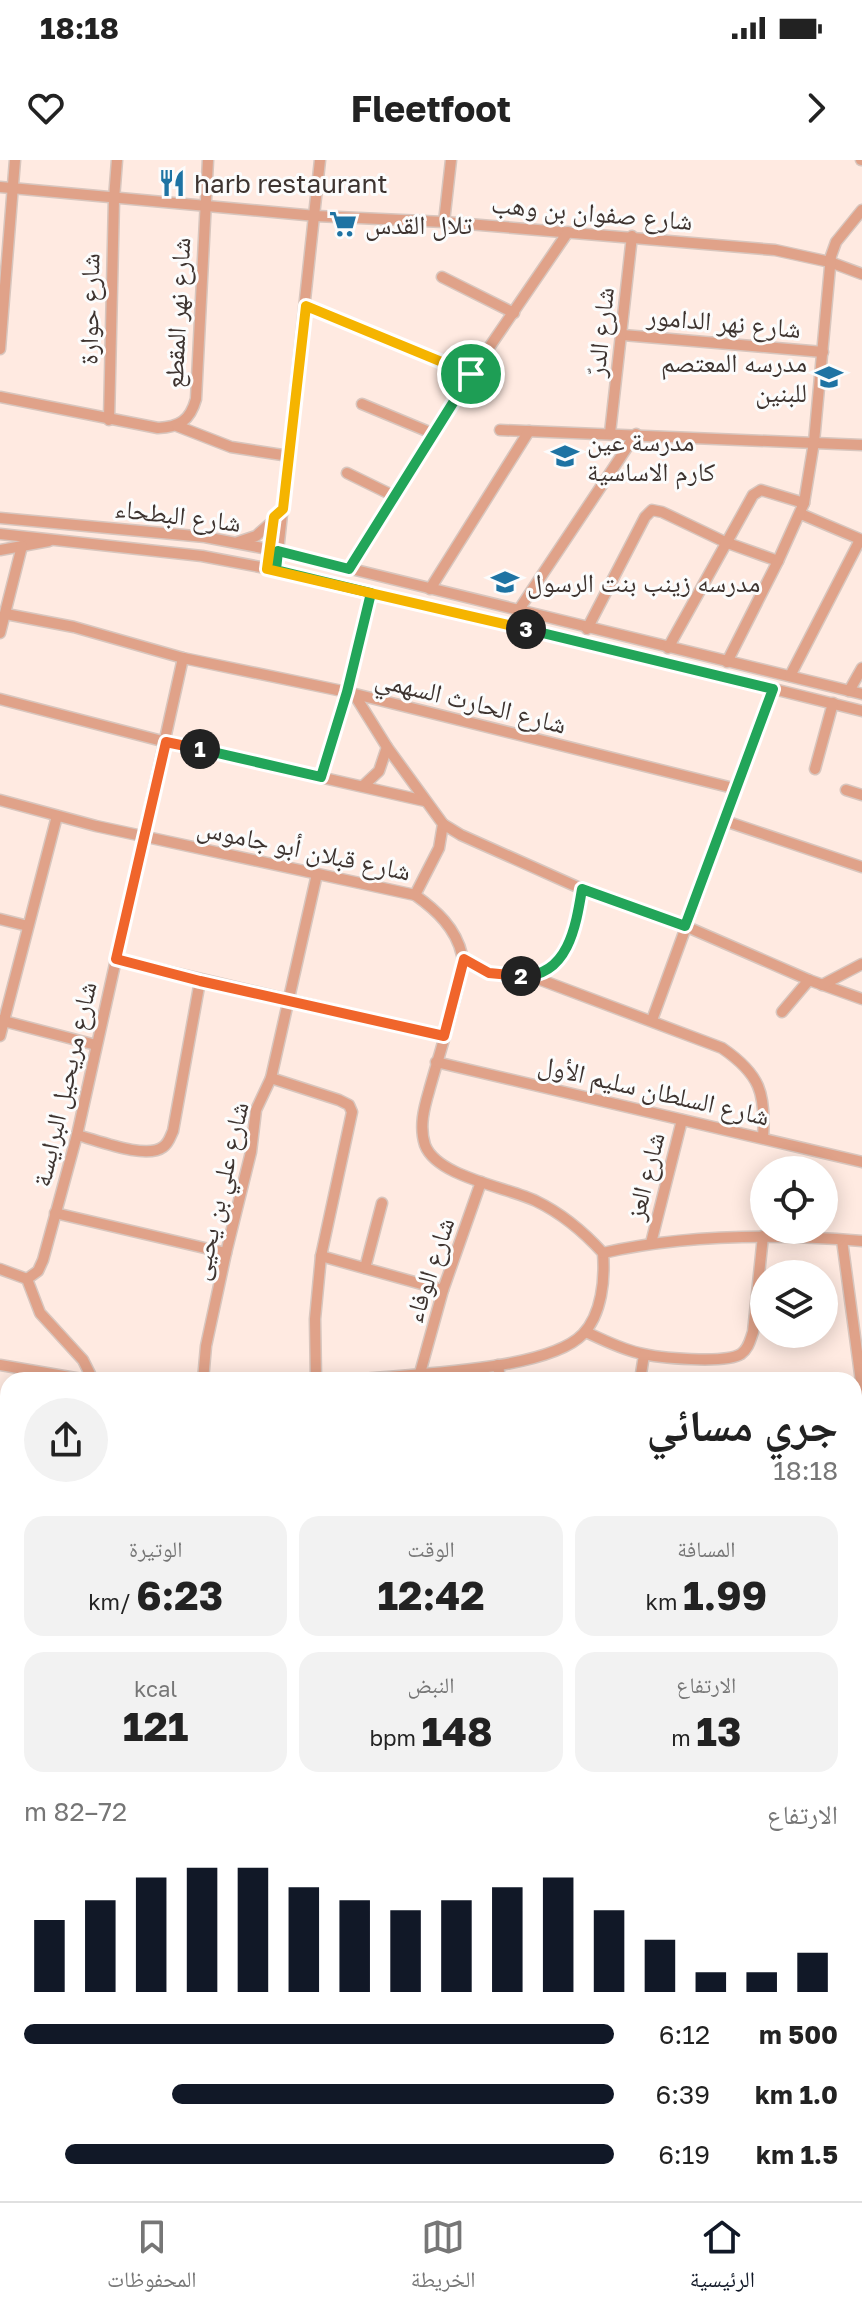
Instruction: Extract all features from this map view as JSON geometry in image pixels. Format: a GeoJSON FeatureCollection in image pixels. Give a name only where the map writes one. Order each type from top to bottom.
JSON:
{"type":"FeatureCollection","features":[{"type":"Feature","properties":{"kind":"street"},"geometry":{"type":"LineString","coordinates":[[0,349],[6,188],[15,160]]}},
{"type":"Feature","properties":{"kind":"street","name":"شارع حوارة"},"geometry":{"type":"LineString","coordinates":[[109,420],[117,160]]}},
{"type":"Feature","properties":{"kind":"street","name":"شارع نهر المقطع"},"geometry":{"type":"LineString","coordinates":[[0,397],[158,428],[177,426],[188,418],[196,399],[208,160]]}},
{"type":"Feature","properties":{"kind":"street"},"geometry":{"type":"LineString","coordinates":[[271,569],[283,509],[320,160]]}},
{"type":"Feature","properties":{"kind":"street"},"geometry":{"type":"LineString","coordinates":[[444,222],[451,160]]}},
{"type":"Feature","properties":{"kind":"street","name":"شارع صفوان بن وهب"},"geometry":{"type":"LineString","coordinates":[[6,188],[204,207],[632,236],[775,250],[830,262],[862,274]]}},
{"type":"Feature","properties":{"kind":"street"},"geometry":{"type":"LineString","coordinates":[[727,662],[802,509],[814,442],[830,262],[836,242],[862,210]]}},
{"type":"Feature","properties":{"kind":"street"},"geometry":{"type":"LineString","coordinates":[[349,569],[471,374],[568,232]]}},
{"type":"Feature","properties":{"kind":"street","name":"شارع الدرّ"},"geometry":{"type":"LineString","coordinates":[[610,433],[632,236]]}},
{"type":"Feature","properties":{"kind":"street"},"geometry":{"type":"LineString","coordinates":[[442,277],[514,313]]}},
{"type":"Feature","properties":{"kind":"street"},"geometry":{"type":"LineString","coordinates":[[306,306],[471,374]]}},
{"type":"Feature","properties":{"kind":"street","name":"شارع نهر الدامور"},"geometry":{"type":"LineString","coordinates":[[623,335],[823,352]]}},
{"type":"Feature","properties":{"kind":"street"},"geometry":{"type":"LineString","coordinates":[[362,404],[434,434]]}},
{"type":"Feature","properties":{"kind":"street"},"geometry":{"type":"LineString","coordinates":[[177,426],[231,447],[289,456]]}},
{"type":"Feature","properties":{"kind":"street"},"geometry":{"type":"LineString","coordinates":[[500,430],[862,445]]}},
{"type":"Feature","properties":{"kind":"street"},"geometry":{"type":"LineString","coordinates":[[430,589],[529,431]]}},
{"type":"Feature","properties":{"kind":"street"},"geometry":{"type":"LineString","coordinates":[[518,611],[636,434]]}},
{"type":"Feature","properties":{"kind":"street"},"geometry":{"type":"LineString","coordinates":[[347,473],[394,496]]}},
{"type":"Feature","properties":{"kind":"street"},"geometry":{"type":"LineString","coordinates":[[668,648],[725,542],[756,491],[761,490],[861,540],[790,676]]}},
{"type":"Feature","properties":{"kind":"street"},"geometry":{"type":"LineString","coordinates":[[274,550],[273,521],[283,509]]}},
{"type":"Feature","properties":{"kind":"street"},"geometry":{"type":"LineString","coordinates":[[587,629],[652,510],[778,561]]}},
{"type":"Feature","properties":{"kind":"street","name":"شارع البطحاء"},"geometry":{"type":"LineString","coordinates":[[0,518],[205,537],[274,550],[862,694]]}},
{"type":"Feature","properties":{"kind":"street"},"geometry":{"type":"LineString","coordinates":[[234,543],[256,536],[273,521]]}},
{"type":"Feature","properties":{"kind":"street","name":"شارع البطحاء"},"geometry":{"type":"LineString","coordinates":[[0,534],[202,556],[271,569],[862,711]]}},
{"type":"Feature","properties":{"kind":"street"},"geometry":{"type":"LineString","coordinates":[[0,550],[61,539]]}},
{"type":"Feature","properties":{"kind":"street"},"geometry":{"type":"LineString","coordinates":[[0,633],[22,546]]}},
{"type":"Feature","properties":{"kind":"street"},"geometry":{"type":"LineString","coordinates":[[321,777],[351,693],[371,593]]}},
{"type":"Feature","properties":{"kind":"street","name":"شارع الحارث السهمي"},"geometry":{"type":"LineString","coordinates":[[6,614],[85,629],[183,658],[351,693],[737,789]]}},
{"type":"Feature","properties":{"kind":"street","name":"شارع مريحيل البرايسة"},"geometry":{"type":"LineString","coordinates":[[24,1277],[41,1266],[77,1135],[183,658]]}},
{"type":"Feature","properties":{"kind":"street"},"geometry":{"type":"LineString","coordinates":[[849,691],[862,668]]}},
{"type":"Feature","properties":{"kind":"street"},"geometry":{"type":"LineString","coordinates":[[652,1020],[773,689]]}},
{"type":"Feature","properties":{"kind":"street"},"geometry":{"type":"LineString","coordinates":[[351,693],[425,801],[443,824],[461,835],[582,889],[685,926],[809,980],[862,999]]}},
{"type":"Feature","properties":{"kind":"street"},"geometry":{"type":"LineString","coordinates":[[0,699],[166,742],[425,801]]}},
{"type":"Feature","properties":{"kind":"street"},"geometry":{"type":"LineString","coordinates":[[815,769],[833,703]]}},
{"type":"Feature","properties":{"kind":"street"},"geometry":{"type":"LineString","coordinates":[[363,786],[379,771],[387,747]]}},
{"type":"Feature","properties":{"kind":"street"},"geometry":{"type":"LineString","coordinates":[[846,790],[862,795]]}},
{"type":"Feature","properties":{"kind":"street","name":"شارع قبلان أبو جاموس"},"geometry":{"type":"LineString","coordinates":[[0,800],[144,836],[415,895],[441,915],[464,959]]}},
{"type":"Feature","properties":{"kind":"street"},"geometry":{"type":"LineString","coordinates":[[0,1036],[57,816]]}},
{"type":"Feature","properties":{"kind":"street"},"geometry":{"type":"LineString","coordinates":[[725,821],[862,867]]}},
{"type":"Feature","properties":{"kind":"street"},"geometry":{"type":"LineString","coordinates":[[415,895],[439,848],[443,824]]}},
{"type":"Feature","properties":{"kind":"street","name":"شارع علي بن يحيى"},"geometry":{"type":"LineString","coordinates":[[204,1372],[206,1346],[251,1152],[256,1110],[271,1078],[317,874]]}},
{"type":"Feature","properties":{"kind":"street"},"geometry":{"type":"LineString","coordinates":[[533,977],[543,974],[567,949],[576,923],[582,889]]}},
{"type":"Feature","properties":{"kind":"street"},"geometry":{"type":"LineString","coordinates":[[0,919],[28,926]]}},
{"type":"Feature","properties":{"kind":"street"},"geometry":{"type":"LineString","coordinates":[[116,959],[444,1036]]}},
{"type":"Feature","properties":{"kind":"street"},"geometry":{"type":"LineString","coordinates":[[430,1372],[498,1365],[543,1356],[586,1332],[602,1293],[603,1253],[574,1223],[506,1188],[481,1182],[446,1167],[432,1156],[425,1144],[423,1113],[464,959],[489,973],[533,977],[706,1040],[734,1056],[758,1084],[762,1094],[765,1105],[763,1138]]}},
{"type":"Feature","properties":{"kind":"street"},"geometry":{"type":"LineString","coordinates":[[822,985],[862,964]]}},
{"type":"Feature","properties":{"kind":"street"},"geometry":{"type":"LineString","coordinates":[[782,1012],[809,980]]}},
{"type":"Feature","properties":{"kind":"street"},"geometry":{"type":"LineString","coordinates":[[77,1135],[137,1151],[160,1150],[167,1143],[173,1131],[200,981]]}},
{"type":"Feature","properties":{"kind":"street"},"geometry":{"type":"LineString","coordinates":[[2,1020],[96,1045]]}},
{"type":"Feature","properties":{"kind":"street","name":"شارع السلطان سليم الأول"},"geometry":{"type":"LineString","coordinates":[[436,1062],[862,1162]]}},
{"type":"Feature","properties":{"kind":"street"},"geometry":{"type":"LineString","coordinates":[[271,1078],[339,1100],[349,1105],[352,1112],[321,1256],[315,1319],[316,1372]]}},
{"type":"Feature","properties":{"kind":"street","name":"شارع العز"},"geometry":{"type":"LineString","coordinates":[[651,1243],[682,1120]]}},
{"type":"Feature","properties":{"kind":"street","name":"شارع الوفاء"},"geometry":{"type":"LineString","coordinates":[[420,1372],[443,1290],[481,1182]]}},
{"type":"Feature","properties":{"kind":"street"},"geometry":{"type":"LineString","coordinates":[[365,1268],[382,1203]]}},
{"type":"Feature","properties":{"kind":"street"},"geometry":{"type":"LineString","coordinates":[[55,1213],[226,1253]]}},
{"type":"Feature","properties":{"kind":"street"},"geometry":{"type":"LineString","coordinates":[[603,1253],[651,1243],[750,1237]]}},
{"type":"Feature","properties":{"kind":"street"},"geometry":{"type":"LineString","coordinates":[[838,1240],[862,1241]]}},
{"type":"Feature","properties":{"kind":"street"},"geometry":{"type":"LineString","coordinates":[[842,1240],[860,1372]]}},
{"type":"Feature","properties":{"kind":"street"},"geometry":{"type":"LineString","coordinates":[[586,1332],[644,1355],[712,1359],[741,1354],[753,1332],[762,1244]]}},
{"type":"Feature","properties":{"kind":"street"},"geometry":{"type":"LineString","coordinates":[[321,1256],[443,1290]]}},
{"type":"Feature","properties":{"kind":"street"},"geometry":{"type":"LineString","coordinates":[[0,1269],[24,1277],[40,1313],[83,1360],[89,1372]]}},
{"type":"Feature","properties":{"kind":"street"},"geometry":{"type":"LineString","coordinates":[[641,1372],[644,1355]]}},
{"type":"Feature","properties":{"kind":"street"},"geometry":{"type":"LineString","coordinates":[[0,1365],[41,1372]]}},
{"type":"Feature","properties":{"kind":"street"},"geometry":{"type":"LineString","coordinates":[[498,1365],[499,1372]]}},
{"type":"Feature","properties":{"kind":"place","name":"harb restaurant"},"geometry":{"type":"Point","coordinates":[172,183]}},
{"type":"Feature","properties":{"kind":"place","name":"تلال القدس"},"geometry":{"type":"Point","coordinates":[343,224]}},
{"type":"Feature","properties":{"kind":"place","name":"مدرسه المعتصم للبنين"},"geometry":{"type":"Point","coordinates":[829,377]}},
{"type":"Feature","properties":{"kind":"place","name":"مدرسة عين كارم الاساسية"},"geometry":{"type":"Point","coordinates":[565,456]}},
{"type":"Feature","properties":{"kind":"place","name":"مدرسه زينب بنت الرسول"},"geometry":{"type":"Point","coordinates":[505,582]}},
{"type":"Feature","properties":{"kind":"route"},"geometry":{"type":"LineString","coordinates":[[471,374],[306,306],[283,509],[274,517],[267,569],[276,570],[617,650],[773,689],[685,926],[582,889],[576,923],[567,949],[543,974],[533,977],[489,973],[464,959],[444,1036],[116,959],[166,742],[321,777],[347,692],[371,593],[276,570],[278,551],[349,569],[471,374]]}}]}
